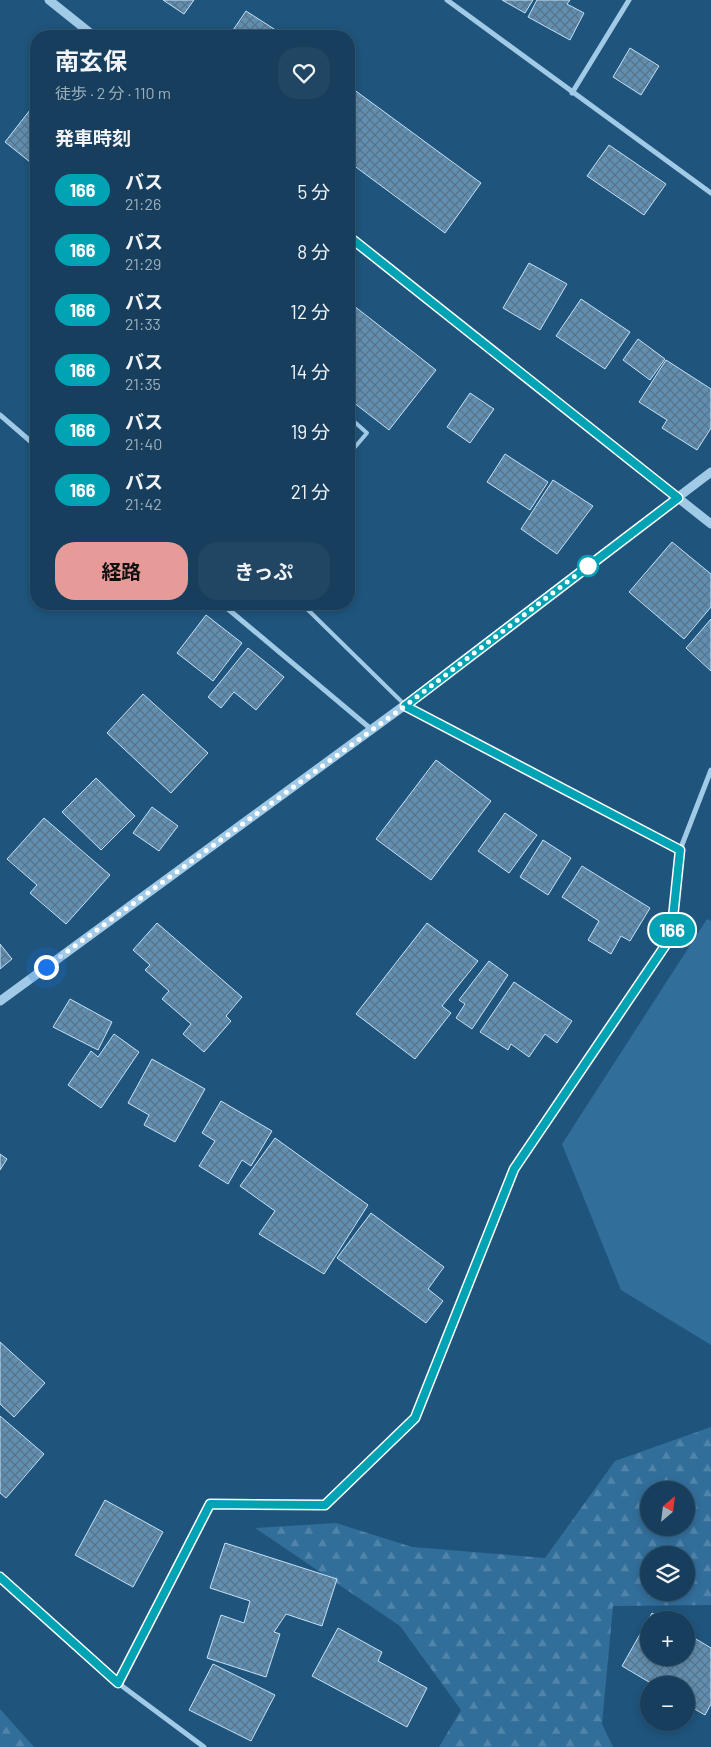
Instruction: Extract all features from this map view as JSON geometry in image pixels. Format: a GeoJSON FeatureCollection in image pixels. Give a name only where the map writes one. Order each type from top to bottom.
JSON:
{"type":"FeatureCollection","features":[{"type":"Feature","properties":{"kind":"street"},"geometry":{"type":"LineString","coordinates":[[48,0],[86,30]]}},
{"type":"Feature","properties":{"kind":"street"},"geometry":{"type":"LineString","coordinates":[[447,0],[711,193]]}},
{"type":"Feature","properties":{"kind":"street"},"geometry":{"type":"LineString","coordinates":[[572,93],[629,0]]}},
{"type":"Feature","properties":{"kind":"street"},"geometry":{"type":"LineString","coordinates":[[355,243],[711,524]]}},
{"type":"Feature","properties":{"kind":"street"},"geometry":{"type":"LineString","coordinates":[[0,415],[30,441]]}},
{"type":"Feature","properties":{"kind":"street"},"geometry":{"type":"LineString","coordinates":[[0,1002],[405,706],[711,472]]}},
{"type":"Feature","properties":{"kind":"street"},"geometry":{"type":"LineString","coordinates":[[229,610],[371,729]]}},
{"type":"Feature","properties":{"kind":"street"},"geometry":{"type":"LineString","coordinates":[[405,706],[680,850]]}},
{"type":"Feature","properties":{"kind":"street"},"geometry":{"type":"LineString","coordinates":[[118,1683],[210,1504],[325,1505],[415,1418],[514,1169],[671,937],[680,850],[711,770]]}},
{"type":"Feature","properties":{"kind":"street"},"geometry":{"type":"LineString","coordinates":[[0,1577],[118,1683],[204,1747]]}},
{"type":"Feature","properties":{"kind":"lane"},"geometry":{"type":"LineString","coordinates":[[355,422],[367,433],[355,447]]}},
{"type":"Feature","properties":{"kind":"lane"},"geometry":{"type":"LineString","coordinates":[[308,610],[405,706]]}},
{"type":"Feature","properties":{"kind":"green space"},"geometry":{"type":"Polygon","coordinates":[[[707,919],[711,921],[711,1345],[621,1290],[562,1144],[707,919]]]}},
{"type":"Feature","properties":{"kind":"green space"},"geometry":{"type":"Polygon","coordinates":[[[711,1427],[711,1605],[613,1606],[602,1724],[613,1747],[439,1747],[461,1710],[400,1626],[255,1528],[336,1523],[412,1547],[545,1558],[615,1461],[711,1427]]]}},
{"type":"Feature","properties":{"kind":"green space"},"geometry":{"type":"Polygon","coordinates":[[[0,1709],[34,1747],[0,1747],[0,1709]]]}},
{"type":"Feature","properties":{"kind":"building"},"geometry":{"type":"Polygon","coordinates":[[[163,0],[194,0],[184,14],[163,0]]]}},
{"type":"Feature","properties":{"kind":"building"},"geometry":{"type":"Polygon","coordinates":[[[502,0],[533,0],[525,13],[502,0]]]}},
{"type":"Feature","properties":{"kind":"building"},"geometry":{"type":"Polygon","coordinates":[[[537,0],[570,0],[567,4],[584,13],[570,40],[528,17],[537,0]]]}},
{"type":"Feature","properties":{"kind":"building"},"geometry":{"type":"Polygon","coordinates":[[[246,11],[276,30],[233,30],[246,11]]]}},
{"type":"Feature","properties":{"kind":"building"},"geometry":{"type":"Polygon","coordinates":[[[630,48],[659,66],[641,95],[613,77],[630,48]]]}},
{"type":"Feature","properties":{"kind":"building"},"geometry":{"type":"Polygon","coordinates":[[[355,90],[481,183],[445,233],[355,166],[355,90]]]}},
{"type":"Feature","properties":{"kind":"building"},"geometry":{"type":"Polygon","coordinates":[[[30,110],[30,162],[5,142],[30,110]]]}},
{"type":"Feature","properties":{"kind":"building"},"geometry":{"type":"Polygon","coordinates":[[[609,145],[666,184],[644,215],[587,176],[609,145]]]}},
{"type":"Feature","properties":{"kind":"building"},"geometry":{"type":"Polygon","coordinates":[[[529,263],[567,284],[540,330],[503,308],[529,263]]]}},
{"type":"Feature","properties":{"kind":"building"},"geometry":{"type":"Polygon","coordinates":[[[581,299],[630,332],[605,369],[556,336],[581,299]]]}},
{"type":"Feature","properties":{"kind":"building"},"geometry":{"type":"Polygon","coordinates":[[[355,307],[436,370],[389,430],[355,404],[355,307]]]}},
{"type":"Feature","properties":{"kind":"building"},"geometry":{"type":"Polygon","coordinates":[[[638,339],[665,359],[650,380],[623,360],[638,339]]]}},
{"type":"Feature","properties":{"kind":"building"},"geometry":{"type":"Polygon","coordinates":[[[666,360],[711,389],[711,428],[697,450],[662,428],[667,420],[639,402],[666,360]]]}},
{"type":"Feature","properties":{"kind":"building"},"geometry":{"type":"Polygon","coordinates":[[[470,393],[494,409],[470,443],[447,427],[470,393]]]}},
{"type":"Feature","properties":{"kind":"building"},"geometry":{"type":"Polygon","coordinates":[[[505,454],[548,482],[530,510],[487,482],[505,454]]]}},
{"type":"Feature","properties":{"kind":"building"},"geometry":{"type":"Polygon","coordinates":[[[553,480],[593,506],[557,554],[521,529],[553,480]]]}},
{"type":"Feature","properties":{"kind":"building"},"geometry":{"type":"Polygon","coordinates":[[[672,542],[711,574],[711,607],[684,639],[629,592],[672,542]]]}},
{"type":"Feature","properties":{"kind":"building"},"geometry":{"type":"Polygon","coordinates":[[[206,615],[242,643],[213,681],[177,653],[206,615]]]}},
{"type":"Feature","properties":{"kind":"building"},"geometry":{"type":"Polygon","coordinates":[[[711,619],[711,671],[686,648],[711,619]]]}},
{"type":"Feature","properties":{"kind":"building"},"geometry":{"type":"Polygon","coordinates":[[[248,648],[284,677],[256,710],[234,692],[221,708],[208,697],[248,648]]]}},
{"type":"Feature","properties":{"kind":"building"},"geometry":{"type":"Polygon","coordinates":[[[143,694],[208,753],[171,793],[107,733],[143,694]]]}},
{"type":"Feature","properties":{"kind":"building"},"geometry":{"type":"Polygon","coordinates":[[[436,760],[491,801],[431,880],[376,839],[436,760]]]}},
{"type":"Feature","properties":{"kind":"building"},"geometry":{"type":"Polygon","coordinates":[[[96,778],[135,816],[101,850],[62,812],[96,778]]]}},
{"type":"Feature","properties":{"kind":"building"},"geometry":{"type":"Polygon","coordinates":[[[152,807],[178,826],[159,851],[133,833],[152,807]]]}},
{"type":"Feature","properties":{"kind":"building"},"geometry":{"type":"Polygon","coordinates":[[[505,813],[537,835],[509,873],[478,851],[505,813]]]}},
{"type":"Feature","properties":{"kind":"building"},"geometry":{"type":"Polygon","coordinates":[[[44,818],[110,875],[66,924],[30,893],[37,885],[7,859],[44,818]]]}},
{"type":"Feature","properties":{"kind":"building"},"geometry":{"type":"Polygon","coordinates":[[[543,840],[571,858],[548,895],[520,877],[543,840]]]}},
{"type":"Feature","properties":{"kind":"building"},"geometry":{"type":"Polygon","coordinates":[[[582,866],[650,908],[630,941],[621,936],[611,954],[588,940],[599,921],[562,897],[582,866]]]}},
{"type":"Feature","properties":{"kind":"building"},"geometry":{"type":"Polygon","coordinates":[[[157,923],[242,997],[226,1016],[231,1021],[204,1052],[183,1034],[191,1024],[162,999],[169,991],[145,970],[150,965],[133,950],[157,923]]]}},
{"type":"Feature","properties":{"kind":"building"},"geometry":{"type":"Polygon","coordinates":[[[427,923],[478,961],[442,1006],[451,1013],[415,1059],[356,1014],[427,923]]]}},
{"type":"Feature","properties":{"kind":"building"},"geometry":{"type":"Polygon","coordinates":[[[0,944],[12,959],[0,969],[0,944]]]}},
{"type":"Feature","properties":{"kind":"building"},"geometry":{"type":"Polygon","coordinates":[[[489,961],[508,975],[472,1029],[456,1018],[465,1004],[459,1000],[489,961]]]}},
{"type":"Feature","properties":{"kind":"building"},"geometry":{"type":"Polygon","coordinates":[[[514,982],[572,1021],[557,1043],[545,1034],[529,1057],[511,1044],[508,1050],[480,1032],[514,982]]]}},
{"type":"Feature","properties":{"kind":"building"},"geometry":{"type":"Polygon","coordinates":[[[70,999],[112,1022],[98,1050],[53,1027],[70,999]]]}},
{"type":"Feature","properties":{"kind":"building"},"geometry":{"type":"Polygon","coordinates":[[[114,1034],[139,1052],[101,1108],[68,1085],[91,1051],[98,1057],[114,1034]]]}},
{"type":"Feature","properties":{"kind":"building"},"geometry":{"type":"Polygon","coordinates":[[[152,1059],[205,1089],[175,1142],[144,1125],[149,1115],[128,1103],[152,1059]]]}},
{"type":"Feature","properties":{"kind":"building"},"geometry":{"type":"Polygon","coordinates":[[[221,1101],[272,1131],[251,1166],[242,1160],[228,1184],[199,1166],[215,1141],[202,1133],[221,1101]]]}},
{"type":"Feature","properties":{"kind":"building"},"geometry":{"type":"Polygon","coordinates":[[[275,1138],[368,1205],[324,1274],[259,1234],[275,1211],[240,1186],[275,1138]]]}},
{"type":"Feature","properties":{"kind":"building"},"geometry":{"type":"Polygon","coordinates":[[[0,1154],[7,1159],[0,1170],[0,1154]]]}},
{"type":"Feature","properties":{"kind":"building"},"geometry":{"type":"Polygon","coordinates":[[[371,1213],[444,1267],[428,1289],[443,1301],[426,1323],[337,1258],[371,1213]]]}},
{"type":"Feature","properties":{"kind":"building"},"geometry":{"type":"Polygon","coordinates":[[[0,1342],[45,1383],[14,1417],[0,1404],[0,1342]]]}},
{"type":"Feature","properties":{"kind":"building"},"geometry":{"type":"Polygon","coordinates":[[[0,1416],[44,1454],[6,1498],[0,1493],[0,1416]]]}},
{"type":"Feature","properties":{"kind":"building"},"geometry":{"type":"Polygon","coordinates":[[[105,1500],[163,1532],[133,1587],[75,1555],[105,1500]]]}},
{"type":"Feature","properties":{"kind":"building"},"geometry":{"type":"Polygon","coordinates":[[[225,1543],[337,1579],[322,1626],[286,1614],[274,1632],[280,1634],[266,1677],[207,1658],[221,1615],[244,1623],[250,1601],[210,1588],[225,1543]]]}},
{"type":"Feature","properties":{"kind":"building"},"geometry":{"type":"Polygon","coordinates":[[[338,1628],[382,1652],[378,1661],[427,1688],[407,1727],[312,1676],[338,1628]]]}},
{"type":"Feature","properties":{"kind":"building"},"geometry":{"type":"Polygon","coordinates":[[[640,1634],[640,1666],[695,1666],[695,1638],[711,1648],[711,1704],[705,1715],[695,1709],[695,1676],[640,1677],[622,1666],[640,1634]]]}},
{"type":"Feature","properties":{"kind":"building"},"geometry":{"type":"Polygon","coordinates":[[[213,1664],[275,1695],[251,1741],[189,1710],[213,1664]]]}},
{"type":"Feature","properties":{"kind":"bus line","name":"166"},"geometry":{"type":"LineString","coordinates":[[0,1577],[118,1683],[210,1504],[325,1505],[415,1418],[514,1169],[671,937],[680,850],[405,706],[678,498],[355,241]]}},
{"type":"Feature","properties":{"kind":"route"},"geometry":{"type":"LineString","coordinates":[[46,967],[405,706],[588,566]]}}]}
